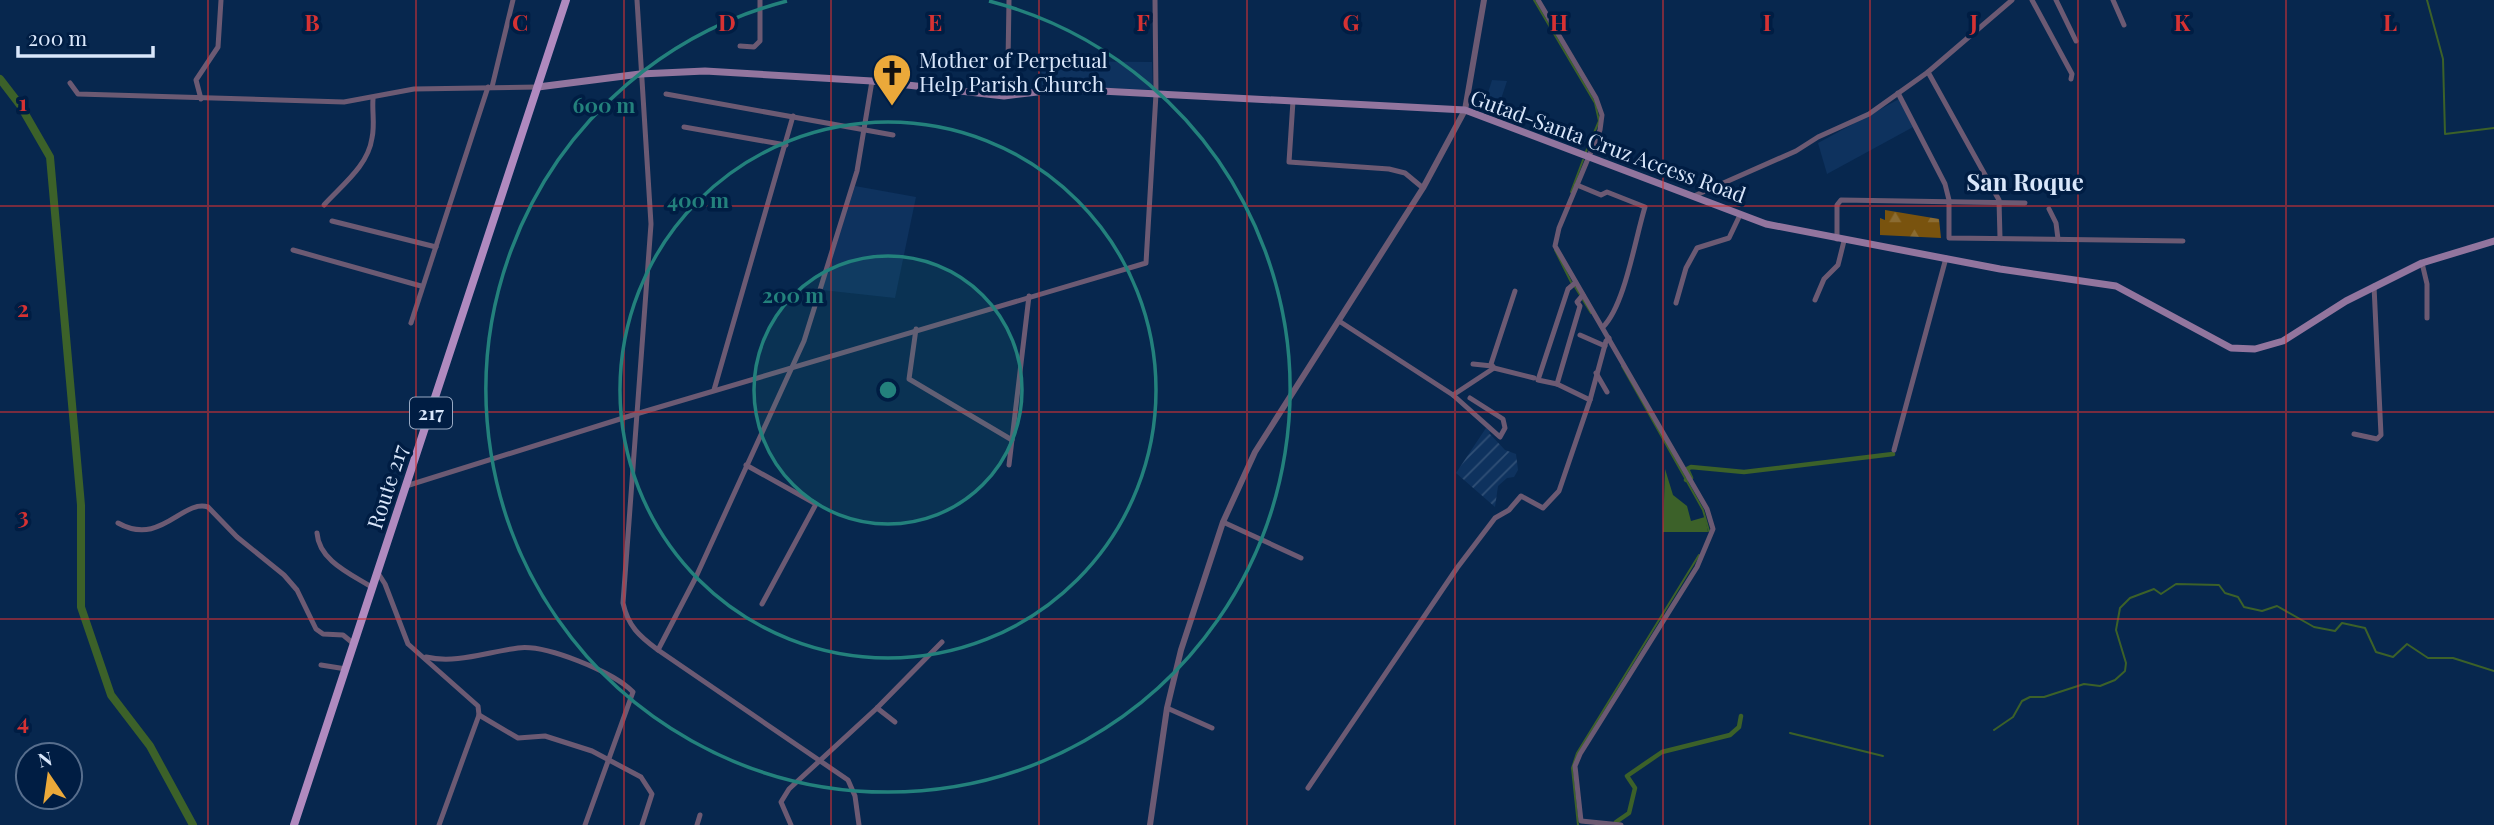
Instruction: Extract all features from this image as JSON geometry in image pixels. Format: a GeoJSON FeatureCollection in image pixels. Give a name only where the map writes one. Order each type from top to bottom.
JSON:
{"type":"FeatureCollection","features":[{"type":"Feature","properties":{"kind":"main road","name":"Route 217"},"geometry":{"type":"LineString","coordinates":[[294,825],[566,0]]}},
{"type":"Feature","properties":{"kind":"main road","name":"Gutad-Santa Cruz Access Road"},"geometry":{"type":"LineString","coordinates":[[538,87],[640,74],[705,71],[872,81],[1004,96],[1063,89],[1465,110],[1766,224],[2049,278],[2116,286],[2150,302],[2221,344],[2242,349],[2283,341],[2374,286],[2422,263],[2494,242]]}},
{"type":"Feature","properties":{"kind":"street"},"geometry":{"type":"LineString","coordinates":[[201,99],[196,80],[218,47],[221,0]]}},
{"type":"Feature","properties":{"kind":"street"},"geometry":{"type":"LineString","coordinates":[[411,323],[490,87],[513,0]]}},
{"type":"Feature","properties":{"kind":"street"},"geometry":{"type":"LineString","coordinates":[[637,0],[651,224],[623,603],[627,620],[637,635],[848,780],[855,796],[859,825]]}},
{"type":"Feature","properties":{"kind":"street"},"geometry":{"type":"LineString","coordinates":[[740,46],[754,47],[760,41],[760,0]]}},
{"type":"Feature","properties":{"kind":"street"},"geometry":{"type":"LineString","coordinates":[[1008,62],[1009,0]]}},
{"type":"Feature","properties":{"kind":"street"},"geometry":{"type":"LineString","coordinates":[[406,486],[916,329],[1146,263],[1156,94],[1155,0]]}},
{"type":"Feature","properties":{"kind":"street"},"geometry":{"type":"LineString","coordinates":[[1150,825],[1167,708],[1181,650],[1223,522],[1255,452],[1423,188],[1465,110],[1484,0]]}},
{"type":"Feature","properties":{"kind":"street"},"geometry":{"type":"LineString","coordinates":[[1538,0],[1596,98],[1602,115],[1600,130],[1555,246],[1707,509],[1713,529],[1710,542],[1575,766],[1581,823],[1621,825]]}},
{"type":"Feature","properties":{"kind":"street"},"geometry":{"type":"LineString","coordinates":[[1694,196],[1842,129],[1928,72],[2012,0]]}},
{"type":"Feature","properties":{"kind":"street"},"geometry":{"type":"LineString","coordinates":[[2032,0],[2072,74],[2071,79]]}},
{"type":"Feature","properties":{"kind":"street"},"geometry":{"type":"LineString","coordinates":[[2056,0],[2076,41]]}},
{"type":"Feature","properties":{"kind":"street"},"geometry":{"type":"LineString","coordinates":[[2113,0],[2124,25]]}},
{"type":"Feature","properties":{"kind":"street"},"geometry":{"type":"LineString","coordinates":[[1928,72],[1999,200],[2000,238]]}},
{"type":"Feature","properties":{"kind":"street"},"geometry":{"type":"LineString","coordinates":[[658,650],[695,579],[793,367],[853,183],[866,131],[872,81]]}},
{"type":"Feature","properties":{"kind":"street"},"geometry":{"type":"LineString","coordinates":[[70,83],[78,94],[344,102],[373,99],[414,89],[538,87]]}},
{"type":"Feature","properties":{"kind":"street"},"geometry":{"type":"LineString","coordinates":[[1898,93],[1933,159],[1949,200],[1949,238],[2183,241]]}},
{"type":"Feature","properties":{"kind":"street"},"geometry":{"type":"LineString","coordinates":[[666,94],[893,135]]}},
{"type":"Feature","properties":{"kind":"street"},"geometry":{"type":"LineString","coordinates":[[324,205],[357,170],[368,151],[373,131],[373,99]]}},
{"type":"Feature","properties":{"kind":"street"},"geometry":{"type":"LineString","coordinates":[[1293,101],[1289,162],[1388,169],[1405,173],[1423,188]]}},
{"type":"Feature","properties":{"kind":"street"},"geometry":{"type":"LineString","coordinates":[[714,390],[793,116]]}},
{"type":"Feature","properties":{"kind":"street"},"geometry":{"type":"LineString","coordinates":[[684,127],[786,145]]}},
{"type":"Feature","properties":{"kind":"street"},"geometry":{"type":"LineString","coordinates":[[1577,185],[1601,195],[1606,192],[1645,208],[1618,299],[1611,318],[1603,327]]}},
{"type":"Feature","properties":{"kind":"street"},"geometry":{"type":"LineString","coordinates":[[1815,300],[1824,279],[1838,265],[1839,200],[2025,202]]}},
{"type":"Feature","properties":{"kind":"street"},"geometry":{"type":"LineString","coordinates":[[2049,209],[2056,223],[2058,239]]}},
{"type":"Feature","properties":{"kind":"street"},"geometry":{"type":"LineString","coordinates":[[1676,303],[1686,268],[1697,247],[1730,237],[1740,215]]}},
{"type":"Feature","properties":{"kind":"street"},"geometry":{"type":"LineString","coordinates":[[332,221],[436,247]]}},
{"type":"Feature","properties":{"kind":"street"},"geometry":{"type":"LineString","coordinates":[[293,250],[422,286]]}},
{"type":"Feature","properties":{"kind":"street"},"geometry":{"type":"LineString","coordinates":[[1894,450],[1946,258]]}},
{"type":"Feature","properties":{"kind":"street"},"geometry":{"type":"LineString","coordinates":[[2422,263],[2427,284],[2427,318]]}},
{"type":"Feature","properties":{"kind":"street"},"geometry":{"type":"LineString","coordinates":[[1576,283],[1568,289],[1538,380],[1557,384],[1590,400]]}},
{"type":"Feature","properties":{"kind":"street"},"geometry":{"type":"LineString","coordinates":[[2354,434],[2376,439],[2381,435],[2374,286]]}},
{"type":"Feature","properties":{"kind":"street"},"geometry":{"type":"LineString","coordinates":[[1494,368],[1491,364],[1494,348],[1515,290]]}},
{"type":"Feature","properties":{"kind":"street"},"geometry":{"type":"LineString","coordinates":[[1557,384],[1580,306],[1577,302],[1583,295]]}},
{"type":"Feature","properties":{"kind":"street"},"geometry":{"type":"LineString","coordinates":[[1009,465],[1029,296]]}},
{"type":"Feature","properties":{"kind":"street"},"geometry":{"type":"LineString","coordinates":[[1339,321],[1453,395],[1500,437],[1505,428],[1503,419],[1470,398]]}},
{"type":"Feature","properties":{"kind":"street"},"geometry":{"type":"LineString","coordinates":[[916,329],[909,379],[1012,440]]}},
{"type":"Feature","properties":{"kind":"street"},"geometry":{"type":"LineString","coordinates":[[1580,335],[1605,346]]}},
{"type":"Feature","properties":{"kind":"street"},"geometry":{"type":"LineString","coordinates":[[1308,788],[1457,568],[1495,518],[1509,510],[1521,496],[1543,508],[1559,491],[1609,338]]}},
{"type":"Feature","properties":{"kind":"street"},"geometry":{"type":"LineString","coordinates":[[1473,364],[1534,379]]}},
{"type":"Feature","properties":{"kind":"street"},"geometry":{"type":"LineString","coordinates":[[1453,395],[1484,372],[1494,368]]}},
{"type":"Feature","properties":{"kind":"street"},"geometry":{"type":"LineString","coordinates":[[1596,373],[1606,392]]}},
{"type":"Feature","properties":{"kind":"street"},"geometry":{"type":"LineString","coordinates":[[746,465],[816,503],[762,604]]}},
{"type":"Feature","properties":{"kind":"street"},"geometry":{"type":"LineString","coordinates":[[118,523],[139,531],[162,526],[192,508],[208,508],[298,590],[316,629],[323,634],[342,635],[354,644]]}},
{"type":"Feature","properties":{"kind":"street"},"geometry":{"type":"LineString","coordinates":[[1223,522],[1301,558]]}},
{"type":"Feature","properties":{"kind":"street"},"geometry":{"type":"LineString","coordinates":[[317,533],[319,548],[326,556],[373,588]]}},
{"type":"Feature","properties":{"kind":"street"},"geometry":{"type":"LineString","coordinates":[[378,573],[385,583],[408,644],[435,662],[478,706],[479,715],[439,825]]}},
{"type":"Feature","properties":{"kind":"street"},"geometry":{"type":"LineString","coordinates":[[791,825],[780,802],[818,761],[877,708],[942,642]]}},
{"type":"Feature","properties":{"kind":"street"},"geometry":{"type":"LineString","coordinates":[[435,662],[522,647],[560,655],[625,683],[633,692],[585,825]]}},
{"type":"Feature","properties":{"kind":"street"},"geometry":{"type":"LineString","coordinates":[[321,665],[346,669]]}},
{"type":"Feature","properties":{"kind":"street"},"geometry":{"type":"LineString","coordinates":[[877,708],[895,723]]}},
{"type":"Feature","properties":{"kind":"street"},"geometry":{"type":"LineString","coordinates":[[1167,708],[1212,728]]}},
{"type":"Feature","properties":{"kind":"street"},"geometry":{"type":"LineString","coordinates":[[479,715],[518,738],[545,736],[592,751],[641,777],[652,794],[642,825]]}},
{"type":"Feature","properties":{"kind":"street"},"geometry":{"type":"LineString","coordinates":[[697,825],[700,815]]}},
{"type":"Feature","properties":{"kind":"shaded area"},"geometry":{"type":"Polygon","coordinates":[[[1041,61],[1152,62],[1153,90],[1042,85],[1041,61]]]}},
{"type":"Feature","properties":{"kind":"shaded area"},"geometry":{"type":"Polygon","coordinates":[[[1492,80],[1507,81],[1495,117],[1482,112],[1492,80]]]}},
{"type":"Feature","properties":{"kind":"shaded area"},"geometry":{"type":"Polygon","coordinates":[[[1899,99],[1915,126],[1827,174],[1818,143],[1899,99]]]}},
{"type":"Feature","properties":{"kind":"shaded area"},"geometry":{"type":"Polygon","coordinates":[[[855,186],[916,197],[895,298],[822,290],[855,186]]]}},
{"type":"Feature","properties":{"kind":"shaded area"},"geometry":{"type":"Polygon","coordinates":[[[1488,425],[1494,429],[1489,433],[1505,450],[1516,454],[1518,470],[1514,477],[1507,478],[1498,486],[1495,507],[1456,473],[1488,425]]]}},
{"type":"Feature","properties":{"kind":"shaded area"},"geometry":{"type":"Polygon","coordinates":[[[1665,469],[1673,495],[1687,506],[1691,521],[1705,517],[1708,532],[1663,532],[1665,469]]]}},
{"type":"Feature","properties":{"kind":"green space"},"geometry":{"type":"Polygon","coordinates":[[[1885,210],[1939,219],[1941,238],[1880,235],[1880,218],[1885,220],[1885,210]]]}},
{"type":"Feature","properties":{"kind":"waterway"},"geometry":{"type":"LineString","coordinates":[[1534,0],[1595,103],[1599,121],[1585,154]]}},
{"type":"Feature","properties":{"kind":"waterway"},"geometry":{"type":"LineString","coordinates":[[2427,0],[2443,59],[2445,134],[2494,128]]}},
{"type":"Feature","properties":{"kind":"waterway"},"geometry":{"type":"LineString","coordinates":[[0,79],[20,105],[50,157],[81,505],[81,607],[111,695],[150,746],[193,825]]}},
{"type":"Feature","properties":{"kind":"waterway"},"geometry":{"type":"LineString","coordinates":[[1571,192],[1583,160]]}},
{"type":"Feature","properties":{"kind":"waterway"},"geometry":{"type":"LineString","coordinates":[[1555,250],[1571,282]]}},
{"type":"Feature","properties":{"kind":"waterway"},"geometry":{"type":"LineString","coordinates":[[1575,287],[1580,295]]}},
{"type":"Feature","properties":{"kind":"waterway"},"geometry":{"type":"LineString","coordinates":[[1583,300],[1591,313]]}},
{"type":"Feature","properties":{"kind":"waterway"},"geometry":{"type":"LineString","coordinates":[[1622,366],[1703,510],[1709,531]]}},
{"type":"Feature","properties":{"kind":"waterway"},"geometry":{"type":"LineString","coordinates":[[1686,480],[1691,478],[1687,469],[1691,467],[1744,472],[1893,454]]}},
{"type":"Feature","properties":{"kind":"waterway"},"geometry":{"type":"LineString","coordinates":[[1578,825],[1572,768],[1577,753],[1699,555]]}},
{"type":"Feature","properties":{"kind":"waterway"},"geometry":{"type":"LineString","coordinates":[[1994,730],[2013,717],[2022,701],[2030,697],[2044,697],[2084,684],[2100,686],[2115,680],[2125,671],[2126,663],[2116,630],[2120,608],[2130,598],[2154,589],[2161,594],[2176,584],[2219,585],[2225,593],[2238,597],[2244,607],[2262,611],[2277,606],[2314,627],[2335,631],[2342,623],[2365,628],[2376,652],[2393,657],[2407,644],[2428,658],[2453,658],[2494,671]]}},
{"type":"Feature","properties":{"kind":"waterway"},"geometry":{"type":"LineString","coordinates":[[1616,822],[1629,813],[1635,788],[1627,776],[1662,752],[1730,735],[1739,727],[1741,716]]}},
{"type":"Feature","properties":{"kind":"waterway"},"geometry":{"type":"LineString","coordinates":[[1790,733],[1883,756]]}},
{"type":"Feature","properties":{"kind":"place","name":"Mother of Perpetual Help Parish Church"},"geometry":{"type":"Point","coordinates":[892,107]}},
{"type":"Feature","properties":{"kind":"district","name":"San Roque"},"geometry":{"type":"Point","coordinates":[2025,183]}}]}
